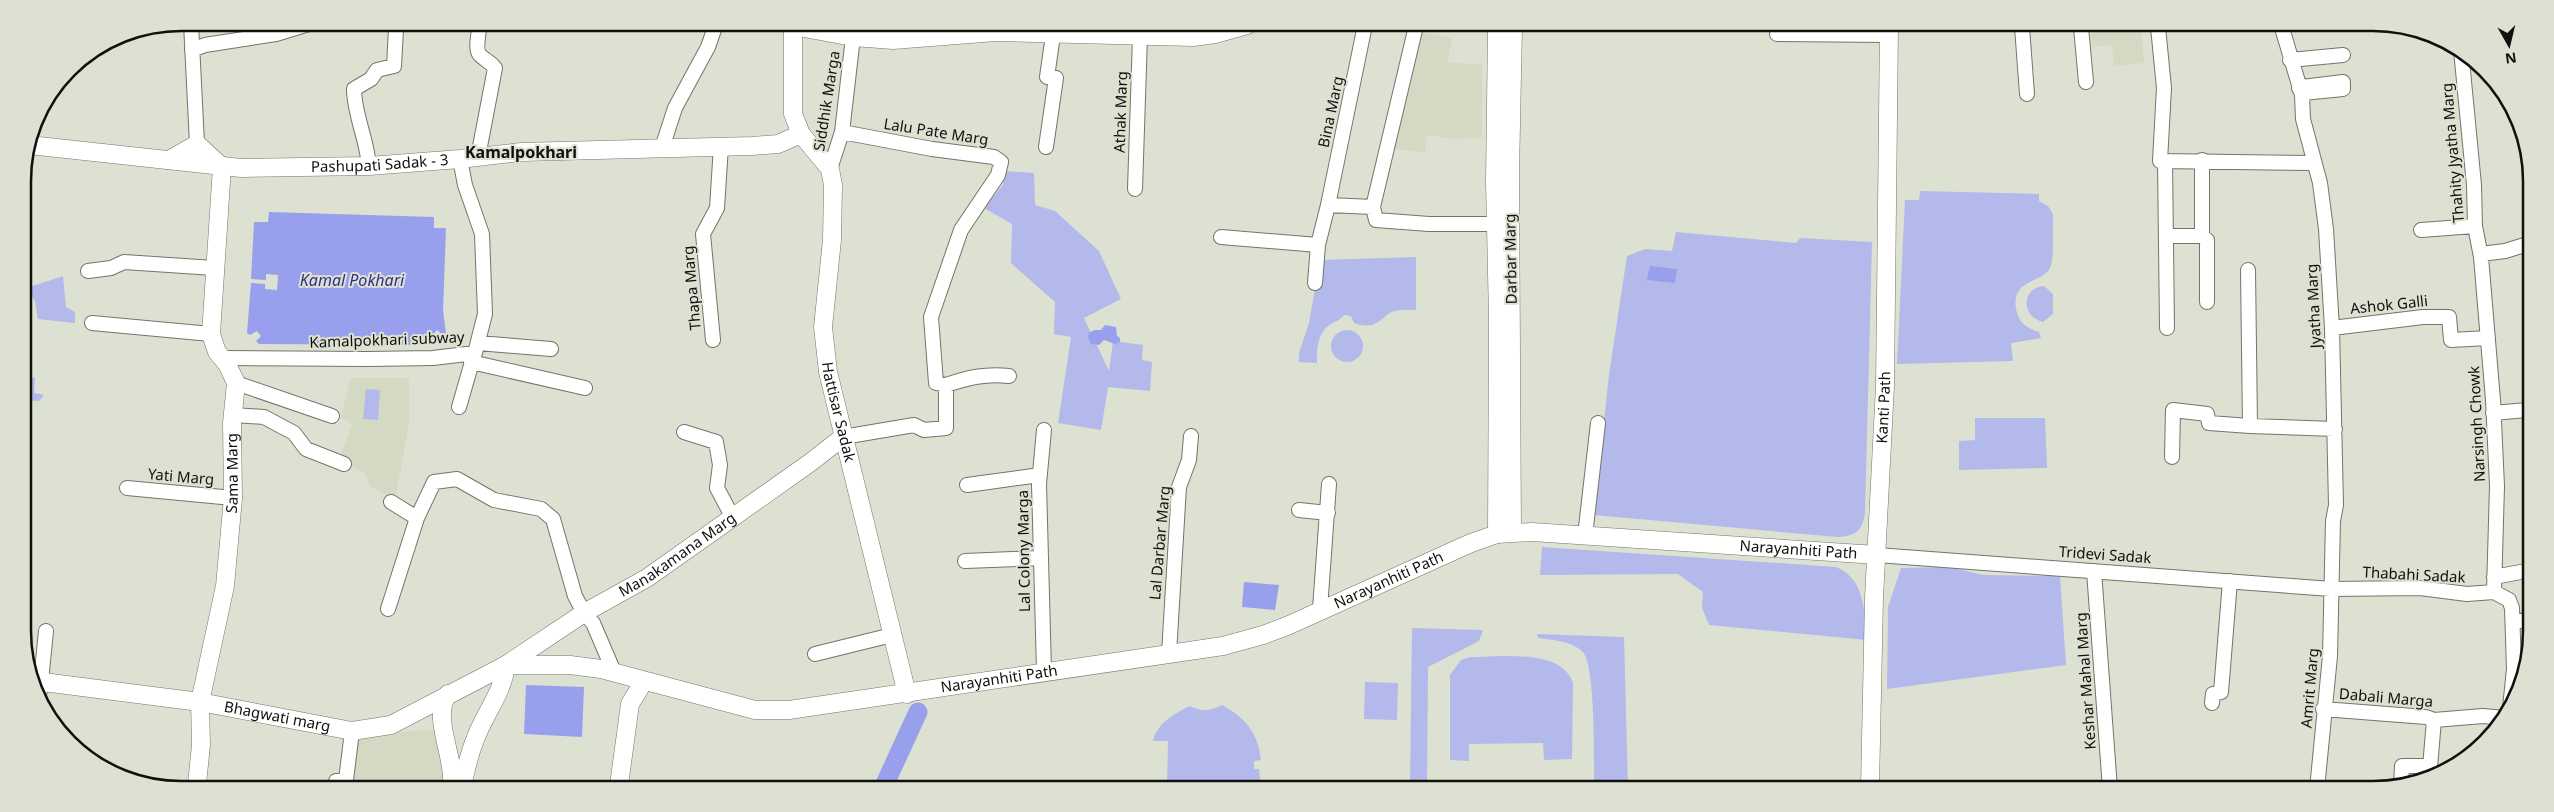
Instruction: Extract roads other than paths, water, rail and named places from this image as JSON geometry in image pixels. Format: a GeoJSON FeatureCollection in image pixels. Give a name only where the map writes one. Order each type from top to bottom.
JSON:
{"type":"FeatureCollection","features":[{"type":"Feature","properties":{"kind":"main road"},"geometry":{"type":"LineString","coordinates":[[793,31],[791,107],[801,134],[830,169]]}},
{"type":"Feature","properties":{"kind":"main road"},"geometry":{"type":"LineString","coordinates":[[823,31],[853,37],[893,32],[996,32],[1053,35],[1088,31]]}},
{"type":"Feature","properties":{"kind":"main road"},"geometry":{"type":"LineString","coordinates":[[1104,31],[1140,36],[1204,36],[1224,31]]}},
{"type":"Feature","properties":{"kind":"main road","name":"Darbar Marg"},"geometry":{"type":"LineString","coordinates":[[1498,31],[1496,224],[1504,502]]}},
{"type":"Feature","properties":{"kind":"main road","name":"Darbar Marg"},"geometry":{"type":"LineString","coordinates":[[1504,502],[1513,31]]}},
{"type":"Feature","properties":{"kind":"main road","name":"Kanti Path"},"geometry":{"type":"LineString","coordinates":[[1870,780],[1874,598],[1885,386],[1889,31]]}},
{"type":"Feature","properties":{"kind":"main road","name":"Pashupati Sadak - 3"},"geometry":{"type":"LineString","coordinates":[[35,146],[222,166],[369,166],[460,160],[521,152],[778,144],[801,134]]}},
{"type":"Feature","properties":{"kind":"main road"},"geometry":{"type":"LineString","coordinates":[[169,160],[197,144],[222,166],[214,268],[212,334],[217,352],[223,358],[236,383]]}},
{"type":"Feature","properties":{"kind":"main road","name":"Hattisar Sadak"},"geometry":{"type":"LineString","coordinates":[[830,169],[834,204],[823,334],[828,372],[907,694]]}},
{"type":"Feature","properties":{"kind":"main road","name":"Sama Marg"},"geometry":{"type":"LineString","coordinates":[[197,781],[201,745],[200,702],[225,586],[233,498],[233,415],[236,383]]}},
{"type":"Feature","properties":{"kind":"main road","name":"Manakamana Marg"},"geometry":{"type":"LineString","coordinates":[[506,665],[584,613],[647,578],[843,438]]}},
{"type":"Feature","properties":{"kind":"main road"},"geometry":{"type":"LineString","coordinates":[[1504,502],[1504,533]]}},
{"type":"Feature","properties":{"kind":"main road"},"geometry":{"type":"LineString","coordinates":[[1504,502],[1532,527],[1554,534]]}},
{"type":"Feature","properties":{"kind":"main road"},"geometry":{"type":"LineString","coordinates":[[1462,547],[1504,502]]}},
{"type":"Feature","properties":{"kind":"main road","name":"Narayanhiti Path"},"geometry":{"type":"LineString","coordinates":[[506,665],[570,665],[614,672],[755,710],[789,710],[1223,646],[1263,635],[1462,547],[1504,533],[1554,534],[1877,555]]}},
{"type":"Feature","properties":{"kind":"main road"},"geometry":{"type":"LineString","coordinates":[[458,781],[475,740],[505,679],[506,665]]}},
{"type":"Feature","properties":{"kind":"main road","name":"Bhagwati marg"},"geometry":{"type":"LineString","coordinates":[[42,685],[200,702],[352,731],[391,725],[506,665]]}},
{"type":"Feature","properties":{"kind":"main road"},"geometry":{"type":"LineString","coordinates":[[620,781],[630,704],[644,681]]}},
{"type":"Feature","properties":{"kind":"main road"},"geometry":{"type":"LineString","coordinates":[[448,694],[443,702],[442,720],[458,781]]}},
{"type":"Feature","properties":{"kind":"street"},"geometry":{"type":"LineString","coordinates":[[191,31],[197,144]]}},
{"type":"Feature","properties":{"kind":"street"},"geometry":{"type":"LineString","coordinates":[[192,50],[286,31]]}},
{"type":"Feature","properties":{"kind":"street"},"geometry":{"type":"LineString","coordinates":[[369,166],[368,147],[354,102],[354,89],[371,79],[376,70],[394,66],[396,31]]}},
{"type":"Feature","properties":{"kind":"street"},"geometry":{"type":"LineString","coordinates":[[478,158],[495,68],[490,60],[481,57],[478,52],[479,31]]}},
{"type":"Feature","properties":{"kind":"street"},"geometry":{"type":"LineString","coordinates":[[662,148],[676,108],[708,47],[714,31]]}},
{"type":"Feature","properties":{"kind":"street","name":"Bina Marg"},"geometry":{"type":"LineString","coordinates":[[1315,283],[1318,245],[1365,31]]}},
{"type":"Feature","properties":{"kind":"street"},"geometry":{"type":"LineString","coordinates":[[1415,31],[1372,207],[1376,220],[1429,224],[1496,224]]}},
{"type":"Feature","properties":{"kind":"street"},"geometry":{"type":"LineString","coordinates":[[1776,34],[1889,31]]}},
{"type":"Feature","properties":{"kind":"street"},"geometry":{"type":"LineString","coordinates":[[2022,31],[2027,94]]}},
{"type":"Feature","properties":{"kind":"street"},"geometry":{"type":"LineString","coordinates":[[2082,31],[2086,82]]}},
{"type":"Feature","properties":{"kind":"street"},"geometry":{"type":"LineString","coordinates":[[2158,31],[2164,88],[2160,161],[2308,158]]}},
{"type":"Feature","properties":{"kind":"street","name":"Jyatha Marg"},"geometry":{"type":"LineString","coordinates":[[2283,31],[2302,96],[2308,158],[2320,183],[2326,229],[2332,328],[2335,429],[2336,506],[2333,521],[2331,589]]}},
{"type":"Feature","properties":{"kind":"street"},"geometry":{"type":"LineString","coordinates":[[1046,147],[1056,78],[1047,77],[1053,35]]}},
{"type":"Feature","properties":{"kind":"street","name":"Athak Marg"},"geometry":{"type":"LineString","coordinates":[[1134,189],[1140,36]]}},
{"type":"Feature","properties":{"kind":"street","name":"Siddhik Marga"},"geometry":{"type":"LineString","coordinates":[[830,169],[842,132],[853,37]]}},
{"type":"Feature","properties":{"kind":"street"},"geometry":{"type":"LineString","coordinates":[[2290,60],[2342,55]]}},
{"type":"Feature","properties":{"kind":"street","name":"Thahity Jyatha Marg"},"geometry":{"type":"LineString","coordinates":[[2462,61],[2474,185],[2475,226],[2481,254]]}},
{"type":"Feature","properties":{"kind":"street","name":"Lalu Pate Marg"},"geometry":{"type":"LineString","coordinates":[[842,132],[932,149],[994,157],[1001,162],[998,175],[961,230],[931,317],[936,383],[946,385]]}},
{"type":"Feature","properties":{"kind":"street","name":"Thapa Marg"},"geometry":{"type":"LineString","coordinates":[[712,340],[703,234],[717,208],[721,146]]}},
{"type":"Feature","properties":{"kind":"street","name":"Kamalpokhari subway"},"geometry":{"type":"LineString","coordinates":[[223,358],[433,358],[475,353],[485,314],[482,234],[464,185],[460,160]]}},
{"type":"Feature","properties":{"kind":"street"},"geometry":{"type":"LineString","coordinates":[[2202,160],[2202,236]]}},
{"type":"Feature","properties":{"kind":"street"},"geometry":{"type":"LineString","coordinates":[[2165,161],[2167,328]]}},
{"type":"Feature","properties":{"kind":"street"},"geometry":{"type":"LineString","coordinates":[[1328,205],[1372,207]]}},
{"type":"Feature","properties":{"kind":"street"},"geometry":{"type":"LineString","coordinates":[[2422,230],[2475,226]]}},
{"type":"Feature","properties":{"kind":"street"},"geometry":{"type":"LineString","coordinates":[[2166,236],[2202,236],[2207,240],[2207,302]]}},
{"type":"Feature","properties":{"kind":"street"},"geometry":{"type":"LineString","coordinates":[[1221,238],[1318,245]]}},
{"type":"Feature","properties":{"kind":"street"},"geometry":{"type":"LineString","coordinates":[[2481,254],[2505,251],[2523,246]]}},
{"type":"Feature","properties":{"kind":"street","name":"Narsingh Chowk"},"geometry":{"type":"LineString","coordinates":[[2481,254],[2497,486],[2494,592]]}},
{"type":"Feature","properties":{"kind":"street"},"geometry":{"type":"LineString","coordinates":[[88,272],[111,268],[124,262],[214,268]]}},
{"type":"Feature","properties":{"kind":"street"},"geometry":{"type":"LineString","coordinates":[[2248,270],[2250,426]]}},
{"type":"Feature","properties":{"kind":"street","name":"Ashok Galli"},"geometry":{"type":"LineString","coordinates":[[2332,328],[2423,317],[2449,317],[2451,340],[2488,338]]}},
{"type":"Feature","properties":{"kind":"street"},"geometry":{"type":"LineString","coordinates":[[92,324],[212,334]]}},
{"type":"Feature","properties":{"kind":"street"},"geometry":{"type":"LineString","coordinates":[[475,353],[552,349]]}},
{"type":"Feature","properties":{"kind":"street"},"geometry":{"type":"LineString","coordinates":[[475,353],[585,388]]}},
{"type":"Feature","properties":{"kind":"street"},"geometry":{"type":"LineString","coordinates":[[459,407],[475,353]]}},
{"type":"Feature","properties":{"kind":"street"},"geometry":{"type":"LineString","coordinates":[[843,438],[914,425],[924,430],[946,428],[946,385],[968,377],[996,374],[1009,376]]}},
{"type":"Feature","properties":{"kind":"street"},"geometry":{"type":"LineString","coordinates":[[236,383],[332,416]]}},
{"type":"Feature","properties":{"kind":"street"},"geometry":{"type":"LineString","coordinates":[[2172,457],[2173,410],[2207,414],[2209,423],[2335,429]]}},
{"type":"Feature","properties":{"kind":"street"},"geometry":{"type":"LineString","coordinates":[[2493,413],[2523,410]]}},
{"type":"Feature","properties":{"kind":"street"},"geometry":{"type":"LineString","coordinates":[[233,415],[264,417],[294,433],[306,449],[344,464]]}},
{"type":"Feature","properties":{"kind":"street"},"geometry":{"type":"LineString","coordinates":[[1585,536],[1598,423]]}},
{"type":"Feature","properties":{"kind":"street","name":"Lal Colony Marga"},"geometry":{"type":"LineString","coordinates":[[1044,430],[1040,475],[1040,558],[1044,671]]}},
{"type":"Feature","properties":{"kind":"street"},"geometry":{"type":"LineString","coordinates":[[684,432],[716,442],[720,465],[717,488],[733,518]]}},
{"type":"Feature","properties":{"kind":"street","name":"Lal Darbar Marg"},"geometry":{"type":"LineString","coordinates":[[1170,654],[1179,488],[1189,460],[1191,436]]}},
{"type":"Feature","properties":{"kind":"street"},"geometry":{"type":"LineString","coordinates":[[967,485],[1040,475]]}},
{"type":"Feature","properties":{"kind":"street"},"geometry":{"type":"LineString","coordinates":[[388,609],[417,518],[434,482],[457,480],[494,500],[541,509],[554,519],[572,587],[584,613],[593,623],[614,672]]}},
{"type":"Feature","properties":{"kind":"street"},"geometry":{"type":"LineString","coordinates":[[1320,609],[1329,484]]}},
{"type":"Feature","properties":{"kind":"street","name":"Yati Marg"},"geometry":{"type":"LineString","coordinates":[[127,488],[233,498]]}},
{"type":"Feature","properties":{"kind":"street"},"geometry":{"type":"LineString","coordinates":[[391,502],[417,518]]}},
{"type":"Feature","properties":{"kind":"street"},"geometry":{"type":"LineString","coordinates":[[1299,510],[1328,512]]}},
{"type":"Feature","properties":{"kind":"street","name":"Tridevi Sadak"},"geometry":{"type":"LineString","coordinates":[[1877,555],[2331,589]]}},
{"type":"Feature","properties":{"kind":"street"},"geometry":{"type":"LineString","coordinates":[[965,561],[1040,558]]}},
{"type":"Feature","properties":{"kind":"street","name":"Keshar Mahal Marg"},"geometry":{"type":"LineString","coordinates":[[2094,571],[2109,780]]}},
{"type":"Feature","properties":{"kind":"street"},"geometry":{"type":"LineString","coordinates":[[2494,577],[2523,572]]}},
{"type":"Feature","properties":{"kind":"street"},"geometry":{"type":"LineString","coordinates":[[2212,703],[2213,694],[2221,692],[2230,581]]}},
{"type":"Feature","properties":{"kind":"street","name":"Thabahi Sadak"},"geometry":{"type":"LineString","coordinates":[[2331,589],[2420,588],[2467,594],[2494,592]]}},
{"type":"Feature","properties":{"kind":"street","name":"Amrit Marg"},"geometry":{"type":"LineString","coordinates":[[2318,780],[2323,709],[2330,656],[2331,589]]}},
{"type":"Feature","properties":{"kind":"street"},"geometry":{"type":"LineString","coordinates":[[2494,592],[2509,600],[2520,620],[2512,684]]}},
{"type":"Feature","properties":{"kind":"street"},"geometry":{"type":"LineString","coordinates":[[40,680],[46,632]]}},
{"type":"Feature","properties":{"kind":"street"},"geometry":{"type":"LineString","coordinates":[[815,654],[892,635]]}},
{"type":"Feature","properties":{"kind":"street","name":"Dabali Marga"},"geometry":{"type":"LineString","coordinates":[[2323,709],[2426,717],[2434,720],[2483,716],[2495,717]]}},
{"type":"Feature","properties":{"kind":"street"},"geometry":{"type":"LineString","coordinates":[[2430,769],[2434,720]]}},
{"type":"Feature","properties":{"kind":"street"},"geometry":{"type":"LineString","coordinates":[[337,781],[346,780],[352,731]]}},
{"type":"Feature","properties":{"kind":"street"},"geometry":{"type":"LineString","coordinates":[[2401,778],[2402,766],[2425,771]]}},
{"type":"Feature","properties":{"kind":"waterway"},"geometry":{"type":"LineString","coordinates":[[886,781],[918,712]]}},
{"type":"Feature","properties":{"kind":"district","name":"Kamalpokhari"},"geometry":{"type":"Point","coordinates":[521,152]}},
{"type":"Feature","properties":{"kind":"water label","name":"Kamal Pokhari"},"geometry":{"type":"Point","coordinates":[352,280]}}]}
